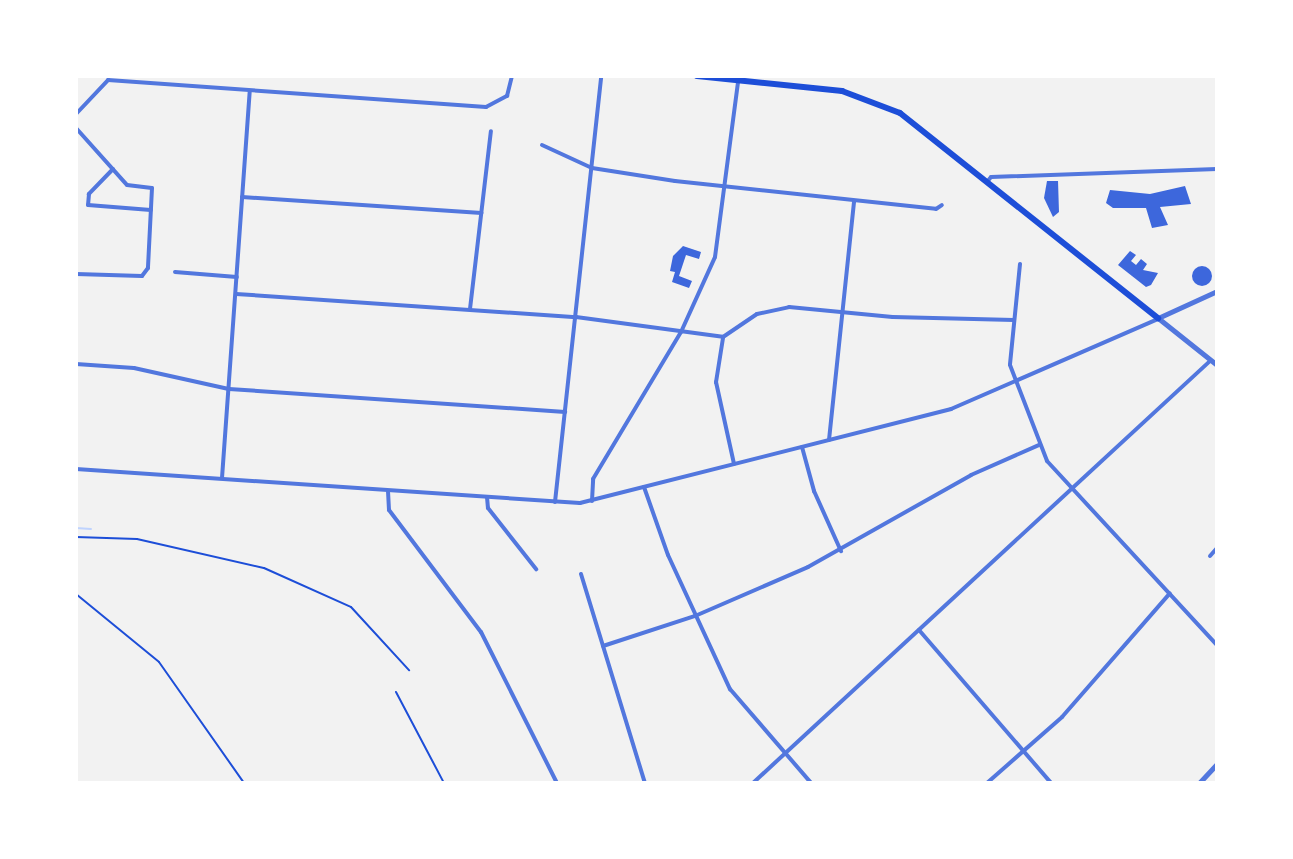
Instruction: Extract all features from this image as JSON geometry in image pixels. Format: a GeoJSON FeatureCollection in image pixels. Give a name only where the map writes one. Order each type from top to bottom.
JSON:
{"type":"FeatureCollection","features":[{"type":"Feature","properties":{"kind":"main road"},"geometry":{"type":"LineString","coordinates":[[697,76],[738,83],[842,91],[881,104],[915,123],[1158,318]]}},
{"type":"Feature","properties":{"kind":"street"},"geometry":{"type":"LineString","coordinates":[[76,114],[107,78],[250,92],[486,107],[507,96],[512,76]]}},
{"type":"Feature","properties":{"kind":"street"},"geometry":{"type":"LineString","coordinates":[[555,502],[601,76]]}},
{"type":"Feature","properties":{"kind":"street"},"geometry":{"type":"LineString","coordinates":[[777,76],[777,85]]}},
{"type":"Feature","properties":{"kind":"street"},"geometry":{"type":"LineString","coordinates":[[592,501],[593,479],[681,332],[718,248],[738,83]]}},
{"type":"Feature","properties":{"kind":"street"},"geometry":{"type":"LineString","coordinates":[[222,478],[250,92]]}},
{"type":"Feature","properties":{"kind":"street"},"geometry":{"type":"LineString","coordinates":[[76,128],[127,185],[152,188],[148,268],[142,276],[76,274]]}},
{"type":"Feature","properties":{"kind":"street"},"geometry":{"type":"LineString","coordinates":[[470,309],[491,131]]}},
{"type":"Feature","properties":{"kind":"street"},"geometry":{"type":"LineString","coordinates":[[542,145],[592,168],[854,201],[936,209],[942,205]]}},
{"type":"Feature","properties":{"kind":"street"},"geometry":{"type":"LineString","coordinates":[[113,169],[89,194],[88,205],[151,210]]}},
{"type":"Feature","properties":{"kind":"street"},"geometry":{"type":"LineString","coordinates":[[987,182],[991,177],[1217,169]]}},
{"type":"Feature","properties":{"kind":"street"},"geometry":{"type":"LineString","coordinates":[[242,197],[481,213]]}},
{"type":"Feature","properties":{"kind":"street"},"geometry":{"type":"LineString","coordinates":[[829,440],[854,201]]}},
{"type":"Feature","properties":{"kind":"street"},"geometry":{"type":"LineString","coordinates":[[1020,264],[1014,320],[1013,382],[1039,445],[1072,488],[1217,645]]}},
{"type":"Feature","properties":{"kind":"street"},"geometry":{"type":"LineString","coordinates":[[175,272],[237,277]]}},
{"type":"Feature","properties":{"kind":"street"},"geometry":{"type":"LineString","coordinates":[[76,469],[555,502],[592,501],[951,409],[1217,291]]}},
{"type":"Feature","properties":{"kind":"street"},"geometry":{"type":"LineString","coordinates":[[236,294],[576,317],[723,337],[773,310],[1014,320]]}},
{"type":"Feature","properties":{"kind":"street"},"geometry":{"type":"LineString","coordinates":[[753,783],[1072,488],[1214,362],[1158,318]]}},
{"type":"Feature","properties":{"kind":"street"},"geometry":{"type":"LineString","coordinates":[[723,337],[716,382],[734,464]]}},
{"type":"Feature","properties":{"kind":"street"},"geometry":{"type":"LineString","coordinates":[[76,364],[134,368],[229,389],[565,412]]}},
{"type":"Feature","properties":{"kind":"street"},"geometry":{"type":"LineString","coordinates":[[603,646],[695,616],[841,551],[971,475],[1039,445]]}},
{"type":"Feature","properties":{"kind":"street"},"geometry":{"type":"LineString","coordinates":[[802,447],[814,491],[841,551]]}},
{"type":"Feature","properties":{"kind":"street"},"geometry":{"type":"LineString","coordinates":[[644,487],[695,616],[730,689],[811,783]]}},
{"type":"Feature","properties":{"kind":"street"},"geometry":{"type":"LineString","coordinates":[[388,491],[389,510],[481,632],[557,783]]}},
{"type":"Feature","properties":{"kind":"street"},"geometry":{"type":"LineString","coordinates":[[487,497],[488,508],[536,569]]}},
{"type":"Feature","properties":{"kind":"street"},"geometry":{"type":"LineString","coordinates":[[1210,556],[1217,548]]}},
{"type":"Feature","properties":{"kind":"street"},"geometry":{"type":"LineString","coordinates":[[581,574],[645,783]]}},
{"type":"Feature","properties":{"kind":"street"},"geometry":{"type":"LineString","coordinates":[[987,783],[1027,750],[1170,593]]}},
{"type":"Feature","properties":{"kind":"street"},"geometry":{"type":"LineString","coordinates":[[919,630],[1027,750],[1051,783]]}},
{"type":"Feature","properties":{"kind":"street"},"geometry":{"type":"LineString","coordinates":[[1199,783],[1217,764]]}},
{"type":"Feature","properties":{"kind":"path"},"geometry":{"type":"LineString","coordinates":[[76,537],[137,539],[281,574],[357,612],[409,670]]}},
{"type":"Feature","properties":{"kind":"path"},"geometry":{"type":"LineString","coordinates":[[76,594],[119,628],[180,688],[244,783]]}},
{"type":"Feature","properties":{"kind":"path"},"geometry":{"type":"LineString","coordinates":[[396,692],[444,783]]}},
{"type":"Feature","properties":{"kind":"building"},"geometry":{"type":"Polygon","coordinates":[[[1047,181],[1058,181],[1059,212],[1053,217],[1044,198],[1047,181]]]}},
{"type":"Feature","properties":{"kind":"building"},"geometry":{"type":"Polygon","coordinates":[[[1185,186],[1191,204],[1160,207],[1168,225],[1152,228],[1146,208],[1113,208],[1106,203],[1110,190],[1150,194],[1185,186]]]}},
{"type":"Feature","properties":{"kind":"building"},"geometry":{"type":"Polygon","coordinates":[[[683,246],[701,252],[699,259],[686,255],[679,276],[692,281],[689,288],[672,282],[675,272],[670,271],[673,256],[683,246]]]}},
{"type":"Feature","properties":{"kind":"building"},"geometry":{"type":"Polygon","coordinates":[[[1130,251],[1136,255],[1131,261],[1136,265],[1141,259],[1147,264],[1143,270],[1158,273],[1151,285],[1146,287],[1118,265],[1130,251]]]}},
{"type":"Feature","properties":{"kind":"building"},"geometry":{"type":"Polygon","coordinates":[[[1202,266],[1209,269],[1212,276],[1209,283],[1202,286],[1195,283],[1192,276],[1195,269],[1202,266]]]}},
{"type":"Feature","properties":{"kind":"waterway"},"geometry":{"type":"LineString","coordinates":[[76,528],[91,529]]}}]}
